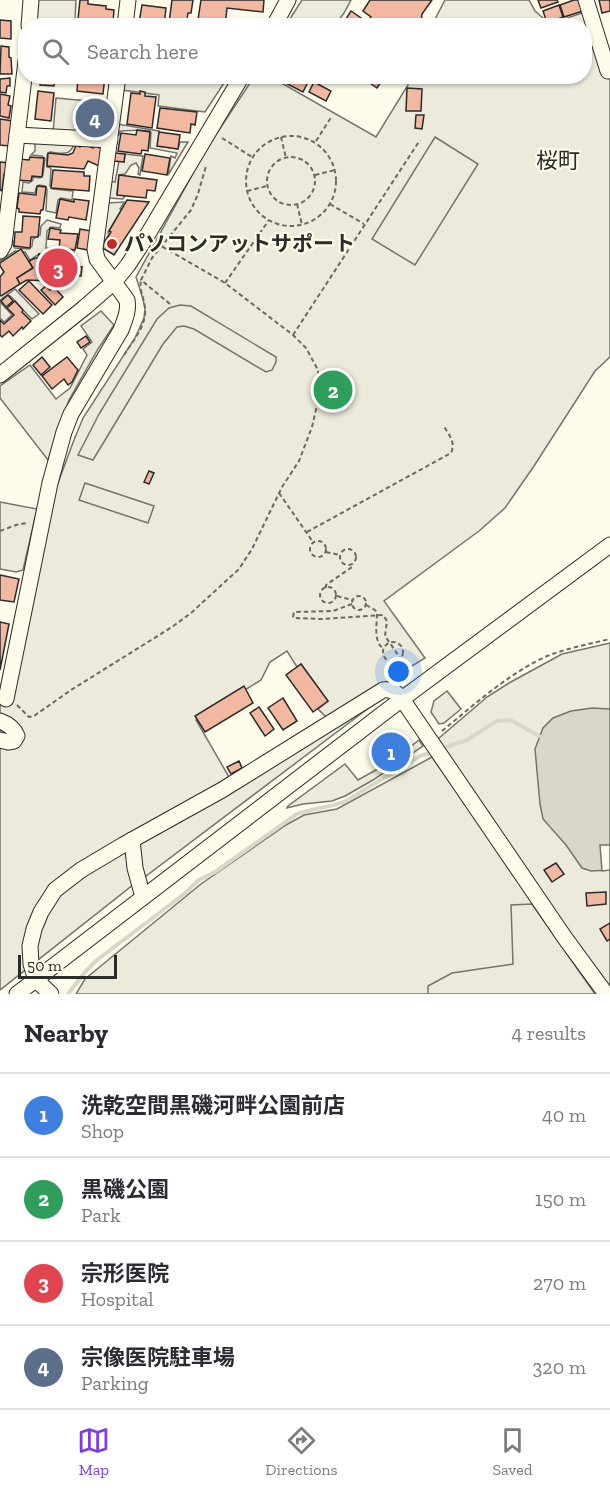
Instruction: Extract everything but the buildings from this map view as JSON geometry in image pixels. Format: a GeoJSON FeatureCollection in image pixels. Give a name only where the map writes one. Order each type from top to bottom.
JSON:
{"type":"FeatureCollection","features":[{"type":"Feature","properties":{"kind":"street"},"geometry":{"type":"LineString","coordinates":[[30,18],[31,0]]}},
{"type":"Feature","properties":{"kind":"street"},"geometry":{"type":"LineString","coordinates":[[126,18],[128,0]]}},
{"type":"Feature","properties":{"kind":"street"},"geometry":{"type":"LineString","coordinates":[[278,18],[288,0]]}},
{"type":"Feature","properties":{"kind":"street"},"geometry":{"type":"LineString","coordinates":[[586,0],[592,18]]}},
{"type":"Feature","properties":{"kind":"street"},"geometry":{"type":"LineString","coordinates":[[592,19],[609,71]]}},
{"type":"Feature","properties":{"kind":"street"},"geometry":{"type":"LineString","coordinates":[[0,251],[4,244],[7,155],[18,135],[24,84]]}},
{"type":"Feature","properties":{"kind":"street"},"geometry":{"type":"LineString","coordinates":[[6,696],[50,483],[64,432],[71,414],[121,330],[128,307],[127,300],[115,281],[97,259],[95,249],[117,84]]}},
{"type":"Feature","properties":{"kind":"street"},"geometry":{"type":"LineString","coordinates":[[0,375],[115,281],[128,265],[237,84]]}},
{"type":"Feature","properties":{"kind":"street"},"geometry":{"type":"LineString","coordinates":[[18,135],[110,141]]}},
{"type":"Feature","properties":{"kind":"street"},"geometry":{"type":"LineString","coordinates":[[17,994],[402,699],[610,545]]}},
{"type":"Feature","properties":{"kind":"street"},"geometry":{"type":"LineString","coordinates":[[48,993],[36,980],[31,964],[30,946],[41,912],[56,890],[81,870],[222,790],[383,690],[390,689],[402,699],[565,938],[606,994]]}},
{"type":"Feature","properties":{"kind":"street"},"geometry":{"type":"LineString","coordinates":[[0,721],[15,731],[17,736],[14,741],[0,740]]}},
{"type":"Feature","properties":{"kind":"street"},"geometry":{"type":"LineString","coordinates":[[132,840],[135,868],[143,897]]}},
{"type":"Feature","properties":{"kind":"path"},"geometry":{"type":"LineString","coordinates":[[316,142],[332,116]]}},
{"type":"Feature","properties":{"kind":"path"},"geometry":{"type":"LineString","coordinates":[[209,130],[252,157]]}},
{"type":"Feature","properties":{"kind":"path"},"geometry":{"type":"LineString","coordinates":[[293,135],[316,142],[331,159],[336,170],[336,190],[330,204],[321,215],[302,225],[280,225],[269,220],[256,210],[247,191],[247,170],[252,157],[263,145],[281,136],[293,135]]}},
{"type":"Feature","properties":{"kind":"path"},"geometry":{"type":"LineString","coordinates":[[281,136],[286,158]]}},
{"type":"Feature","properties":{"kind":"path"},"geometry":{"type":"LineString","coordinates":[[293,335],[420,140]]}},
{"type":"Feature","properties":{"kind":"path"},"geometry":{"type":"LineString","coordinates":[[294,157],[302,160],[308,165],[315,180],[310,195],[297,204],[281,203],[270,193],[267,186],[267,179],[273,165],[286,158],[294,157]]}},
{"type":"Feature","properties":{"kind":"path"},"geometry":{"type":"LineString","coordinates":[[170,304],[141,280],[152,258],[191,210],[206,167]]}},
{"type":"Feature","properties":{"kind":"path"},"geometry":{"type":"LineString","coordinates":[[313,175],[336,170]]}},
{"type":"Feature","properties":{"kind":"path"},"geometry":{"type":"LineString","coordinates":[[247,191],[267,186]]}},
{"type":"Feature","properties":{"kind":"path"},"geometry":{"type":"LineString","coordinates":[[297,204],[302,225]]}},
{"type":"Feature","properties":{"kind":"path"},"geometry":{"type":"LineString","coordinates":[[330,204],[364,224]]}},
{"type":"Feature","properties":{"kind":"path"},"geometry":{"type":"LineString","coordinates":[[225,283],[269,220]]}},
{"type":"Feature","properties":{"kind":"path"},"geometry":{"type":"LineString","coordinates":[[6,696],[29,717],[34,716],[71,690],[182,621],[239,569],[252,549],[279,493],[299,461],[312,427],[317,405],[318,370],[306,348],[293,335],[225,283],[162,245],[144,239]]}},
{"type":"Feature","properties":{"kind":"path"},"geometry":{"type":"LineString","coordinates":[[307,532],[451,453],[453,441],[443,425]]}},
{"type":"Feature","properties":{"kind":"path"},"geometry":{"type":"LineString","coordinates":[[279,493],[314,542]]}},
{"type":"Feature","properties":{"kind":"path"},"geometry":{"type":"LineString","coordinates":[[0,531],[29,523],[41,525]]}},
{"type":"Feature","properties":{"kind":"path"},"geometry":{"type":"LineString","coordinates":[[318,540],[324,542],[326,552],[320,557],[315,556],[310,550],[314,542],[318,540]]}},
{"type":"Feature","properties":{"kind":"path"},"geometry":{"type":"LineString","coordinates":[[337,596],[333,602],[325,603],[320,596],[326,585],[352,567],[357,557],[353,550],[346,549],[340,555]]}},
{"type":"Feature","properties":{"kind":"path"},"geometry":{"type":"LineString","coordinates":[[326,552],[340,555]]}},
{"type":"Feature","properties":{"kind":"path"},"geometry":{"type":"LineString","coordinates":[[340,555],[342,562],[347,565],[353,564]]}},
{"type":"Feature","properties":{"kind":"path"},"geometry":{"type":"LineString","coordinates":[[326,588],[333,589],[337,596],[352,602]]}},
{"type":"Feature","properties":{"kind":"path"},"geometry":{"type":"LineString","coordinates":[[352,602],[353,607],[357,610],[362,610],[366,605],[362,596],[355,597],[352,602],[333,611],[294,612],[293,616],[294,618],[321,620],[383,615],[387,621],[385,636],[420,686]]}},
{"type":"Feature","properties":{"kind":"path"},"geometry":{"type":"LineString","coordinates":[[366,605],[375,610],[377,642],[380,648],[384,649]]}},
{"type":"Feature","properties":{"kind":"path"},"geometry":{"type":"LineString","coordinates":[[430,741],[502,682],[546,657],[571,647],[610,639]]}},
{"type":"Feature","properties":{"kind":"path"},"geometry":{"type":"LineString","coordinates":[[390,642],[400,644],[403,650],[402,656],[395,662],[388,660],[384,656],[384,649],[390,642]]}},
{"type":"Feature","properties":{"kind":"shaded area"},"geometry":{"type":"Polygon","coordinates":[[[37,0],[76,0],[75,18],[36,18],[37,0]]]}},
{"type":"Feature","properties":{"kind":"shaded area"},"geometry":{"type":"Polygon","coordinates":[[[302,0],[351,0],[340,18],[290,18],[302,0]]]}},
{"type":"Feature","properties":{"kind":"shaded area"},"geometry":{"type":"Polygon","coordinates":[[[445,0],[529,0],[535,11],[543,18],[436,18],[445,0]]]}},
{"type":"Feature","properties":{"kind":"shaded area"},"geometry":{"type":"Polygon","coordinates":[[[585,12],[588,18],[568,18],[585,12]]]}},
{"type":"Feature","properties":{"kind":"shaded area"},"geometry":{"type":"Polygon","coordinates":[[[592,25],[610,60],[610,357],[595,371],[505,508],[479,531],[384,601],[425,658],[327,718],[318,709],[328,701],[301,664],[297,667],[287,651],[270,662],[261,680],[196,720],[229,777],[141,828],[134,884],[0,990],[0,700],[52,499],[74,440],[83,418],[135,338],[144,318],[145,309],[136,277],[207,148],[249,84],[283,84],[376,137],[408,85],[592,84],[592,25]]]}},
{"type":"Feature","properties":{"kind":"shaded area"},"geometry":{"type":"Polygon","coordinates":[[[123,84],[223,84],[205,112],[158,106],[159,95],[122,90],[123,84]]]}},
{"type":"Feature","properties":{"kind":"shaded area"},"geometry":{"type":"Polygon","coordinates":[[[56,98],[110,103],[107,134],[53,132],[56,98]]]}},
{"type":"Feature","properties":{"kind":"shaded area"},"geometry":{"type":"Polygon","coordinates":[[[117,124],[159,131],[158,146],[178,149],[180,142],[188,142],[168,175],[171,156],[175,158],[177,153],[150,148],[150,131],[120,131],[119,135],[115,135],[117,124]]]}},
{"type":"Feature","properties":{"kind":"shaded area"},"geometry":{"type":"Polygon","coordinates":[[[435,137],[478,164],[415,265],[372,239],[435,137]]]}},
{"type":"Feature","properties":{"kind":"shaded area"},"geometry":{"type":"Polygon","coordinates":[[[35,142],[74,144],[68,153],[50,152],[47,155],[47,167],[51,168],[50,186],[53,189],[73,191],[72,200],[61,198],[58,200],[56,213],[46,211],[47,190],[45,186],[39,185],[35,193],[22,192],[23,182],[29,183],[33,177],[40,178],[43,175],[45,159],[42,156],[31,155],[35,151],[35,142]]]}},
{"type":"Feature","properties":{"kind":"shaded area"},"geometry":{"type":"Polygon","coordinates":[[[125,154],[143,156],[140,175],[136,163],[131,165],[125,174],[119,175],[117,194],[125,196],[123,199],[109,198],[110,181],[115,182],[119,161],[124,162],[125,154]]]}},
{"type":"Feature","properties":{"kind":"shaded area"},"geometry":{"type":"Polygon","coordinates":[[[124,202],[120,209],[122,210],[101,247],[108,203],[124,202]]]}},
{"type":"Feature","properties":{"kind":"shaded area"},"geometry":{"type":"Polygon","coordinates":[[[47,220],[61,224],[60,228],[51,227],[47,231],[46,248],[74,251],[74,255],[39,254],[30,260],[25,252],[15,251],[0,261],[0,255],[8,241],[13,241],[15,248],[29,249],[33,239],[40,235],[41,226],[47,220]]]}},
{"type":"Feature","properties":{"kind":"shaded area"},"geometry":{"type":"Polygon","coordinates":[[[15,289],[39,314],[32,319],[10,296],[1,303],[12,315],[4,322],[0,318],[0,300],[15,289]]]}},
{"type":"Feature","properties":{"kind":"shaded area"},"geometry":{"type":"Polygon","coordinates":[[[180,305],[191,306],[276,357],[272,370],[266,372],[194,329],[184,326],[177,327],[163,344],[93,460],[78,455],[99,414],[157,319],[169,308],[180,305]]]}},
{"type":"Feature","properties":{"kind":"shaded area"},"geometry":{"type":"Polygon","coordinates":[[[101,311],[114,325],[69,400],[48,460],[0,398],[0,386],[30,365],[56,399],[70,388],[87,355],[83,349],[92,342],[81,326],[101,311]]]}},
{"type":"Feature","properties":{"kind":"shaded area"},"geometry":{"type":"Polygon","coordinates":[[[85,483],[154,506],[148,523],[79,500],[85,483]]]}},
{"type":"Feature","properties":{"kind":"shaded area"},"geometry":{"type":"Polygon","coordinates":[[[0,502],[37,509],[23,570],[16,572],[0,569],[0,502]]]}},
{"type":"Feature","properties":{"kind":"shaded area"},"geometry":{"type":"Polygon","coordinates":[[[610,643],[610,994],[76,994],[85,979],[201,884],[304,815],[337,809],[432,757],[470,811],[438,739],[487,697],[509,683],[562,654],[610,643]]]}},
{"type":"Feature","properties":{"kind":"shaded area"},"geometry":{"type":"Polygon","coordinates":[[[447,691],[461,709],[444,723],[439,724],[431,712],[434,701],[447,691]]]}},
{"type":"Feature","properties":{"kind":"shaded area"},"geometry":{"type":"Polygon","coordinates":[[[378,701],[142,879],[140,843],[378,701]]]}},
{"type":"Feature","properties":{"kind":"shaded area"},"geometry":{"type":"Polygon","coordinates":[[[592,708],[610,709],[610,870],[591,871],[582,868],[566,845],[543,819],[535,749],[543,728],[553,718],[571,711],[592,708]]]}},
{"type":"Feature","properties":{"kind":"shaded area"},"geometry":{"type":"Polygon","coordinates":[[[419,740],[423,746],[345,796],[332,801],[287,808],[345,764],[358,780],[392,761],[419,740]]]}},
{"type":"Feature","properties":{"kind":"shaded area"},"geometry":{"type":"Polygon","coordinates":[[[532,904],[595,994],[428,994],[428,986],[452,973],[513,964],[511,905],[532,904]]]}},
{"type":"Feature","properties":{"kind":"pier"},"geometry":{"type":"Polygon","coordinates":[[[600,845],[610,845],[610,870],[602,871],[600,845]]]}},
{"type":"Feature","properties":{"kind":"waterway"},"geometry":{"type":"LineString","coordinates":[[440,749],[467,740],[497,721],[511,720],[539,736]]}},
{"type":"Feature","properties":{"kind":"waterway"},"geometry":{"type":"LineString","coordinates":[[68,994],[97,960],[183,895],[199,880],[215,872],[297,814],[346,801],[420,756],[433,752]]}},
{"type":"Feature","properties":{"kind":"place","name":"宗像医院駐車場"},"geometry":{"type":"Point","coordinates":[95,118]}},
{"type":"Feature","properties":{"kind":"place","name":"パソコンアットサポート"},"geometry":{"type":"Point","coordinates":[112,244]}},
{"type":"Feature","properties":{"kind":"place","name":"宗形医院"},"geometry":{"type":"Point","coordinates":[58,268]}},
{"type":"Feature","properties":{"kind":"place","name":"黒磯公園"},"geometry":{"type":"Point","coordinates":[333,390]}},
{"type":"Feature","properties":{"kind":"place","name":"洗乾空間黒磯河畔公園前店"},"geometry":{"type":"Point","coordinates":[391,752]}},
{"type":"Feature","properties":{"kind":"district","name":"桜町"},"geometry":{"type":"Point","coordinates":[558,160]}}]}
